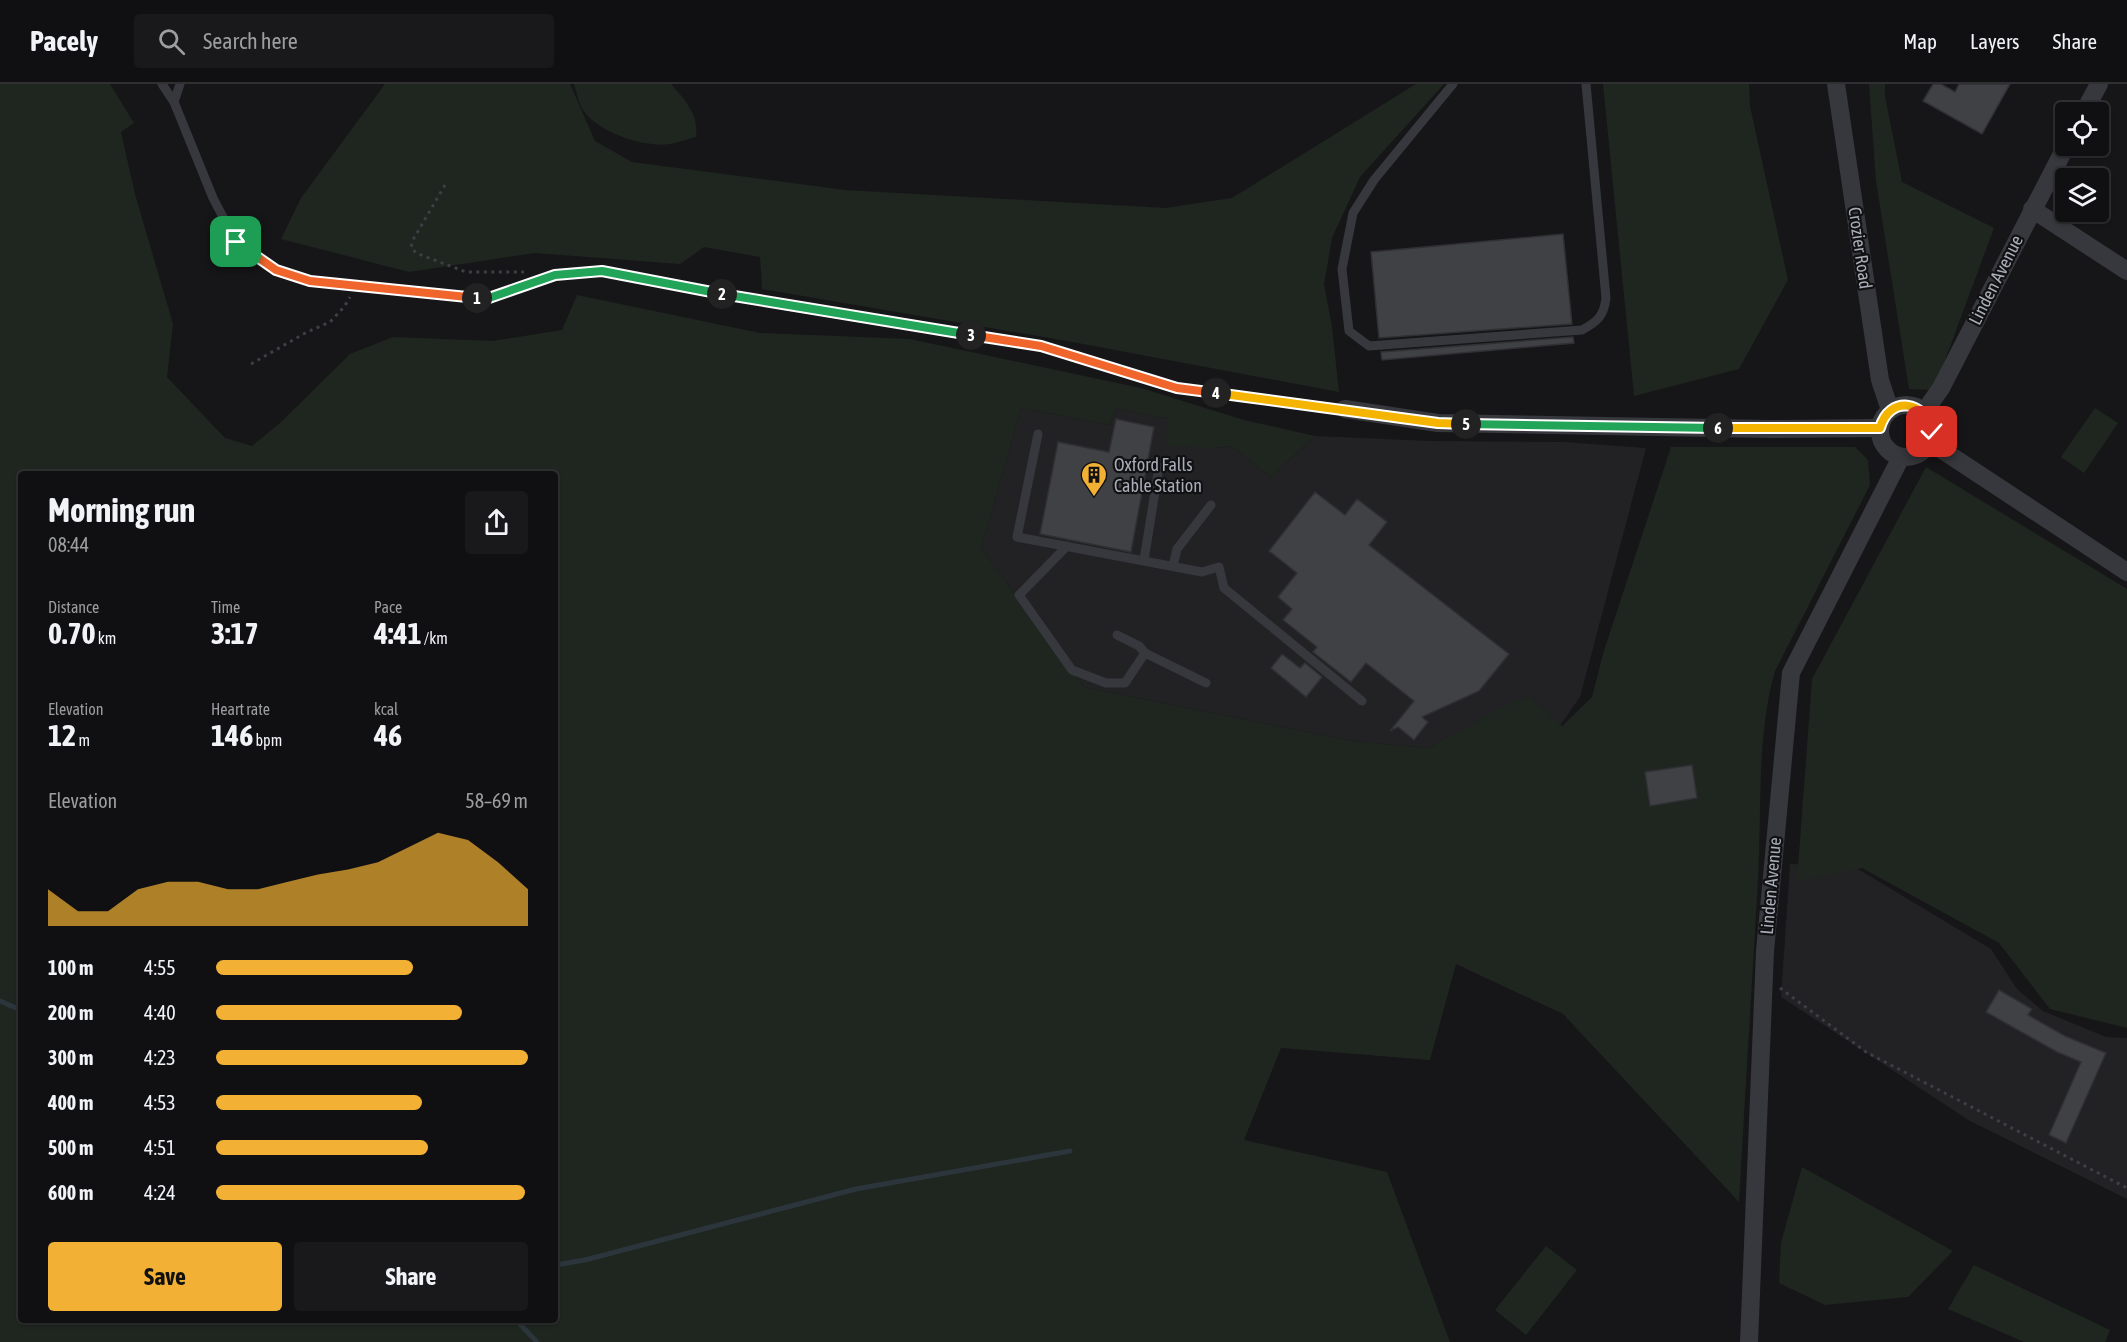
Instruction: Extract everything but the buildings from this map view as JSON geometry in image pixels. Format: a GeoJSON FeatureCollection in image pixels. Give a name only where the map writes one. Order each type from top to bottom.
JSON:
{"type":"FeatureCollection","features":[{"type":"Feature","properties":{"kind":"street","name":"Crozier Road"},"geometry":{"type":"LineString","coordinates":[[1836,84],[1880,380],[1890,410]]}},
{"type":"Feature","properties":{"kind":"street"},"geometry":{"type":"LineString","coordinates":[[2089,102],[2099,84]]}},
{"type":"Feature","properties":{"kind":"street","name":"Linden Avenue"},"geometry":{"type":"LineString","coordinates":[[1924,412],[1941,388],[2061,156]]}},
{"type":"Feature","properties":{"kind":"street"},"geometry":{"type":"LineString","coordinates":[[2032,209],[2127,271]]}},
{"type":"Feature","properties":{"kind":"street"},"geometry":{"type":"LineString","coordinates":[[1901,405],[1913,406],[1924,412],[1930,421],[1932,432],[1930,442],[1923,451],[1913,457],[1901,457],[1889,452],[1881,441],[1880,428],[1890,410],[1901,405]]}},
{"type":"Feature","properties":{"kind":"street"},"geometry":{"type":"LineString","coordinates":[[1345,409],[1438,423],[1770,429],[1880,428]]}},
{"type":"Feature","properties":{"kind":"street"},"geometry":{"type":"LineString","coordinates":[[1930,442],[2127,572]]}},
{"type":"Feature","properties":{"kind":"street","name":"Linden Avenue"},"geometry":{"type":"LineString","coordinates":[[1749,1342],[1764,976],[1791,673],[1901,457]]}},
{"type":"Feature","properties":{"kind":"lane"},"geometry":{"type":"LineString","coordinates":[[162,84],[174,102],[213,198],[236,242],[276,270],[310,281],[486,299],[555,275],[602,271],[786,306],[1041,346],[1177,388],[1345,409]]}},
{"type":"Feature","properties":{"kind":"lane"},"geometry":{"type":"LineString","coordinates":[[174,102],[180,84]]}},
{"type":"Feature","properties":{"kind":"lane"},"geometry":{"type":"LineString","coordinates":[[1453,84],[1374,180],[1353,213],[1342,269],[1349,331],[1369,346],[1582,330],[1598,321],[1605,312],[1606,298],[1586,84]]}},
{"type":"Feature","properties":{"kind":"lane"},"geometry":{"type":"LineString","coordinates":[[1038,434],[1017,537],[1202,572],[1219,567],[1224,588],[1362,701]]}},
{"type":"Feature","properties":{"kind":"lane"},"geometry":{"type":"LineString","coordinates":[[1144,560],[1159,467]]}},
{"type":"Feature","properties":{"kind":"lane"},"geometry":{"type":"LineString","coordinates":[[1173,566],[1177,549],[1211,505]]}},
{"type":"Feature","properties":{"kind":"lane"},"geometry":{"type":"LineString","coordinates":[[1067,546],[1019,595],[1072,670],[1106,683],[1125,683],[1145,653]]}},
{"type":"Feature","properties":{"kind":"lane"},"geometry":{"type":"LineString","coordinates":[[1117,635],[1139,646],[1145,653],[1206,683]]}},
{"type":"Feature","properties":{"kind":"path"},"geometry":{"type":"LineString","coordinates":[[445,185],[414,238],[411,247],[416,253],[466,272],[514,271],[555,275]]}},
{"type":"Feature","properties":{"kind":"path"},"geometry":{"type":"LineString","coordinates":[[251,364],[307,332],[330,322],[344,307],[356,286]]}},
{"type":"Feature","properties":{"kind":"path"},"geometry":{"type":"LineString","coordinates":[[1764,976],[1866,1052],[2127,1188]]}},
{"type":"Feature","properties":{"kind":"shaded area"},"geometry":{"type":"Polygon","coordinates":[[[0,84],[110,84],[134,123],[121,132],[135,194],[173,324],[167,377],[225,438],[252,446],[280,423],[350,354],[393,337],[492,341],[562,330],[577,295],[760,333],[910,339],[1141,388],[1244,420],[1315,436],[1271,477],[1231,446],[1215,448],[1165,446],[1168,419],[1116,408],[1110,425],[1021,408],[981,548],[1084,687],[1352,741],[1428,748],[1528,696],[1562,726],[1592,697],[1603,654],[1671,447],[1855,447],[1868,460],[1870,485],[1775,671],[1765,722],[1739,1202],[1563,1014],[1456,964],[1430,1060],[1281,1048],[1244,1140],[1387,1172],[1450,1342],[0,1342],[0,84]]]}},
{"type":"Feature","properties":{"kind":"shaded area"},"geometry":{"type":"Polygon","coordinates":[[[385,84],[570,84],[595,141],[632,162],[845,190],[1165,208],[1232,198],[1416,84],[1444,84],[1360,177],[1332,238],[1324,285],[1332,326],[1339,392],[1067,341],[762,289],[760,257],[704,247],[680,264],[534,253],[409,272],[281,239],[301,198],[385,84]]]}},
{"type":"Feature","properties":{"kind":"shaded area"},"geometry":{"type":"Polygon","coordinates":[[[574,84],[671,84],[693,114],[696,137],[658,145],[620,136],[587,116],[581,107],[574,84]]]}},
{"type":"Feature","properties":{"kind":"shaded area"},"geometry":{"type":"Polygon","coordinates":[[[1603,84],[1749,84],[1750,106],[1788,280],[1739,369],[1634,396],[1603,84]]]}},
{"type":"Feature","properties":{"kind":"shaded area"},"geometry":{"type":"Polygon","coordinates":[[[1869,84],[1885,84],[1885,96],[1902,182],[1994,228],[1934,390],[1909,389],[1876,181],[1869,84]]]}},
{"type":"Feature","properties":{"kind":"shaded area"},"geometry":{"type":"Polygon","coordinates":[[[1021,408],[1110,425],[1116,408],[1168,419],[1215,448],[1231,446],[1271,477],[1315,436],[1431,441],[1564,442],[1646,448],[1580,697],[1550,740],[1505,707],[1428,748],[1352,741],[1084,687],[981,548],[1021,408]]]}},
{"type":"Feature","properties":{"kind":"shaded area"},"geometry":{"type":"Polygon","coordinates":[[[2095,408],[2118,423],[2084,473],[2061,457],[2095,408]]]}},
{"type":"Feature","properties":{"kind":"shaded area"},"geometry":{"type":"Polygon","coordinates":[[[1926,467],[2127,589],[2127,1028],[2050,1009],[1999,943],[1862,868],[1797,881],[1812,679],[1926,467]]]}},
{"type":"Feature","properties":{"kind":"shaded area"},"geometry":{"type":"Polygon","coordinates":[[[1790,864],[1853,866],[1991,949],[2017,989],[2043,1011],[2106,1037],[2127,1038],[2127,1199],[1970,1121],[1781,997],[1790,864]]]}},
{"type":"Feature","properties":{"kind":"shaded area"},"geometry":{"type":"Polygon","coordinates":[[[1802,1167],[1953,1251],[1908,1297],[1825,1305],[1779,1283],[1781,1243],[1802,1167]]]}},
{"type":"Feature","properties":{"kind":"shaded area"},"geometry":{"type":"Polygon","coordinates":[[[1546,1246],[1577,1270],[1526,1335],[1495,1310],[1546,1246]]]}},
{"type":"Feature","properties":{"kind":"shaded area"},"geometry":{"type":"Polygon","coordinates":[[[1974,1265],[2110,1330],[2105,1342],[2024,1342],[1948,1309],[1974,1265]]]}},
{"type":"Feature","properties":{"kind":"waterway"},"geometry":{"type":"LineString","coordinates":[[0,1001],[18,1009]]}},
{"type":"Feature","properties":{"kind":"waterway"},"geometry":{"type":"LineString","coordinates":[[558,1264],[585,1260],[856,1189],[1070,1151]]}},
{"type":"Feature","properties":{"kind":"waterway"},"geometry":{"type":"LineString","coordinates":[[519,1323],[537,1342]]}},
{"type":"Feature","properties":{"kind":"place","name":"Oxford Falls Cable Station"},"geometry":{"type":"Point","coordinates":[1094,498]}},
{"type":"Feature","properties":{"kind":"route"},"geometry":{"type":"LineString","coordinates":[[236,242],[276,270],[310,281],[486,299],[555,275],[602,271],[786,306],[1041,346],[1177,388],[1438,423],[1770,429],[1880,428],[1885,415],[1901,405],[1913,406],[1924,412],[1930,421],[1932,432]]}}]}
